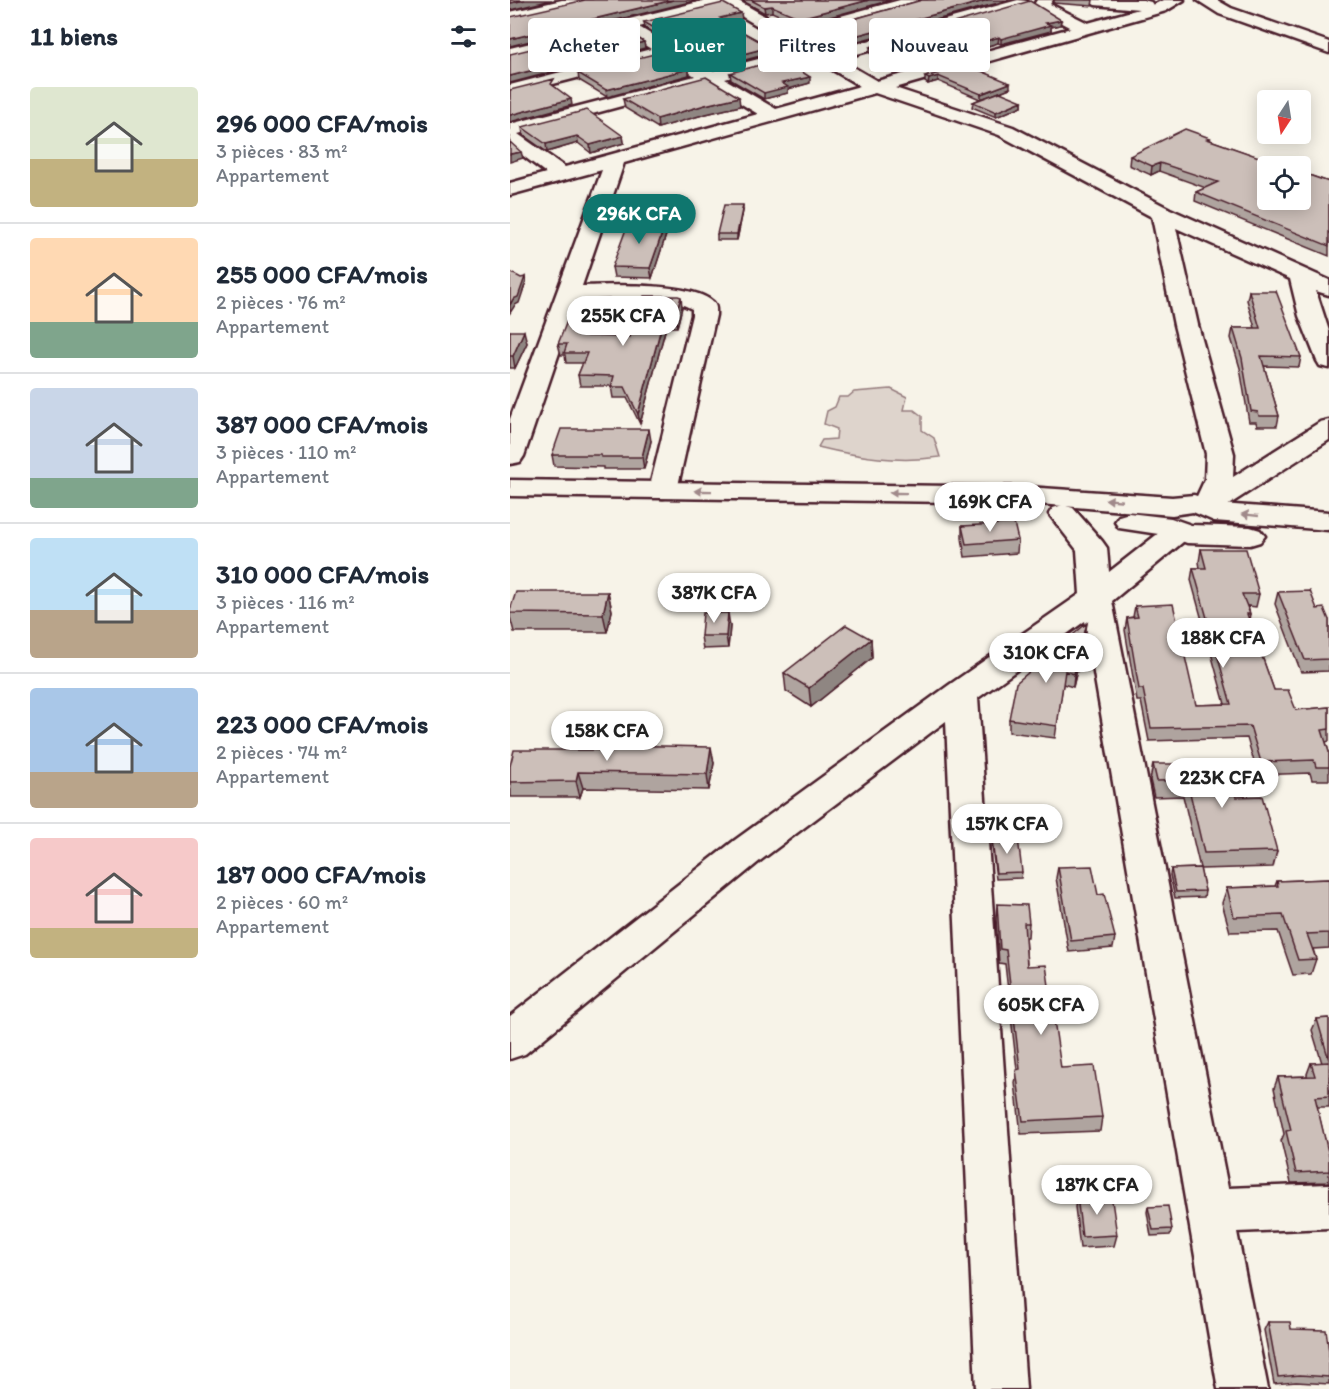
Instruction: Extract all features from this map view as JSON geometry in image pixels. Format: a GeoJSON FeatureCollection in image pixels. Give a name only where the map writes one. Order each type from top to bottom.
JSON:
{"type":"FeatureCollection","features":[{"type":"Feature","properties":{"kind":"street"},"geometry":{"type":"LineString","coordinates":[[510,17],[584,0]]}},
{"type":"Feature","properties":{"kind":"street"},"geometry":{"type":"LineString","coordinates":[[640,22],[726,0],[758,20]]}},
{"type":"Feature","properties":{"kind":"street"},"geometry":{"type":"LineString","coordinates":[[852,18],[918,0]]}},
{"type":"Feature","properties":{"kind":"street"},"geometry":{"type":"LineString","coordinates":[[978,0],[1021,4]]}},
{"type":"Feature","properties":{"kind":"street"},"geometry":{"type":"LineString","coordinates":[[1095,0],[1170,3],[1225,11]]}},
{"type":"Feature","properties":{"kind":"street"},"geometry":{"type":"LineString","coordinates":[[1205,0],[1225,11],[1329,48]]}},
{"type":"Feature","properties":{"kind":"street"},"geometry":{"type":"LineString","coordinates":[[968,18],[1021,4],[1043,2],[1049,12],[1084,28]]}},
{"type":"Feature","properties":{"kind":"street"},"geometry":{"type":"LineString","coordinates":[[510,189],[1170,3]]}},
{"type":"Feature","properties":{"kind":"street"},"geometry":{"type":"LineString","coordinates":[[896,6],[921,18]]}},
{"type":"Feature","properties":{"kind":"street"},"geometry":{"type":"LineString","coordinates":[[510,53],[528,49]]}},
{"type":"Feature","properties":{"kind":"street"},"geometry":{"type":"LineString","coordinates":[[510,90],[652,54]]}},
{"type":"Feature","properties":{"kind":"street"},"geometry":{"type":"LineString","coordinates":[[510,130],[710,77],[758,67]]}},
{"type":"Feature","properties":{"kind":"street"},"geometry":{"type":"LineString","coordinates":[[702,72],[772,115]]}},
{"type":"Feature","properties":{"kind":"street"},"geometry":{"type":"LineString","coordinates":[[849,72],[874,87],[1006,131],[1162,214],[1329,288]]}},
{"type":"Feature","properties":{"kind":"street"},"geometry":{"type":"LineString","coordinates":[[510,137],[561,174]]}},
{"type":"Feature","properties":{"kind":"street"},"geometry":{"type":"LineString","coordinates":[[510,456],[615,159]]}},
{"type":"Feature","properties":{"kind":"street"},"geometry":{"type":"LineString","coordinates":[[510,183],[531,183]]}},
{"type":"Feature","properties":{"kind":"street"},"geometry":{"type":"LineString","coordinates":[[1162,214],[1186,325],[1220,454],[1219,479],[1191,519]]}},
{"type":"Feature","properties":{"kind":"street"},"geometry":{"type":"LineString","coordinates":[[1300,275],[1311,316],[1329,361]]}},
{"type":"Feature","properties":{"kind":"street"},"geometry":{"type":"LineString","coordinates":[[568,293],[680,295],[698,301],[704,306],[704,315],[663,490]]}},
{"type":"Feature","properties":{"kind":"street"},"geometry":{"type":"LineString","coordinates":[[510,1041],[748,850],[961,693],[1096,598],[1191,519],[1329,428]]}},
{"type":"Feature","properties":{"kind":"street"},"geometry":{"type":"LineString","coordinates":[[510,488],[1038,495],[1329,540]]}},
{"type":"Feature","properties":{"kind":"street"},"geometry":{"type":"LineString","coordinates":[[510,508],[1063,514],[1329,521]]}},
{"type":"Feature","properties":{"kind":"street"},"geometry":{"type":"LineString","coordinates":[[1063,514],[1092,548],[1096,598],[1243,1389]]}},
{"type":"Feature","properties":{"kind":"street"},"geometry":{"type":"LineString","coordinates":[[961,693],[1001,1389]]}},
{"type":"Feature","properties":{"kind":"street"},"geometry":{"type":"LineString","coordinates":[[1211,1211],[1329,1206]]}},
{"type":"Feature","properties":{"kind":"shaded area"},"geometry":{"type":"Polygon","coordinates":[[[891,389],[907,397],[904,410],[914,410],[922,416],[922,430],[934,438],[940,457],[879,458],[818,447],[822,440],[836,439],[837,429],[824,424],[827,411],[835,407],[839,397],[848,397],[854,392],[891,389]]]}},
{"type":"Feature","properties":{"kind":"building"},"geometry":{"type":"Polygon","coordinates":[[[585,0],[673,0],[598,18],[528,18],[528,35],[510,39],[510,17],[585,0]]]}},
{"type":"Feature","properties":{"kind":"building"},"geometry":{"type":"Polygon","coordinates":[[[751,0],[869,0],[800,18],[772,6],[764,7],[751,0]]]}},
{"type":"Feature","properties":{"kind":"building"},"geometry":{"type":"Polygon","coordinates":[[[922,0],[988,0],[921,18],[869,18],[869,32],[857,35],[857,18],[922,0]]]}},
{"type":"Feature","properties":{"kind":"building"},"geometry":{"type":"Polygon","coordinates":[[[1030,1],[1061,20],[1001,39],[999,37],[990,40],[990,18],[971,18],[1030,1]]]}},
{"type":"Feature","properties":{"kind":"building"},"geometry":{"type":"Polygon","coordinates":[[[723,3],[741,13],[720,18],[661,18],[723,3]]]}},
{"type":"Feature","properties":{"kind":"building"},"geometry":{"type":"Polygon","coordinates":[[[652,20],[652,27],[644,22],[652,20]]]}},
{"type":"Feature","properties":{"kind":"building"},"geometry":{"type":"Polygon","coordinates":[[[746,34],[758,40],[758,50],[746,53],[746,34]]]}},
{"type":"Feature","properties":{"kind":"building"},"geometry":{"type":"Polygon","coordinates":[[[528,50],[528,71],[510,76],[510,54],[528,50]]]}},
{"type":"Feature","properties":{"kind":"building"},"geometry":{"type":"Polygon","coordinates":[[[652,54],[652,72],[677,72],[606,90],[578,73],[640,72],[640,58],[652,54]]]}},
{"type":"Feature","properties":{"kind":"building"},"geometry":{"type":"Polygon","coordinates":[[[758,65],[758,72],[802,72],[810,77],[782,83],[788,87],[764,93],[730,73],[746,72],[746,69],[758,65]]]}},
{"type":"Feature","properties":{"kind":"building"},"geometry":{"type":"Polygon","coordinates":[[[942,72],[984,72],[1010,83],[981,94],[938,76],[929,79],[925,77],[942,72]]]}},
{"type":"Feature","properties":{"kind":"building"},"geometry":{"type":"Polygon","coordinates":[[[706,77],[739,97],[657,119],[623,99],[706,77]]]}},
{"type":"Feature","properties":{"kind":"building"},"geometry":{"type":"Polygon","coordinates":[[[554,79],[551,84],[571,99],[510,115],[510,90],[554,79]]]}},
{"type":"Feature","properties":{"kind":"building"},"geometry":{"type":"Polygon","coordinates":[[[1000,92],[1022,101],[996,112],[973,102],[1000,92]]]}},
{"type":"Feature","properties":{"kind":"building"},"geometry":{"type":"Polygon","coordinates":[[[587,110],[623,136],[590,145],[577,136],[546,144],[522,127],[587,110]]]}},
{"type":"Feature","properties":{"kind":"building"},"geometry":{"type":"Polygon","coordinates":[[[1185,129],[1257,156],[1257,210],[1311,210],[1311,176],[1329,182],[1329,246],[1196,192],[1218,182],[1160,163],[1152,166],[1130,156],[1185,129]]]}},
{"type":"Feature","properties":{"kind":"building"},"geometry":{"type":"Polygon","coordinates":[[[510,142],[521,152],[510,154],[510,142]]]}},
{"type":"Feature","properties":{"kind":"building"},"geometry":{"type":"Polygon","coordinates":[[[724,205],[743,205],[737,234],[717,234],[724,205]]]}},
{"type":"Feature","properties":{"kind":"building"},"geometry":{"type":"Polygon","coordinates":[[[629,221],[666,222],[650,268],[612,267],[629,221]]]}},
{"type":"Feature","properties":{"kind":"building"},"geometry":{"type":"Polygon","coordinates":[[[510,272],[521,278],[525,277],[518,297],[513,299],[510,305],[510,272]]]}},
{"type":"Feature","properties":{"kind":"building"},"geometry":{"type":"Polygon","coordinates":[[[1249,291],[1276,291],[1301,357],[1261,356],[1279,416],[1259,416],[1258,412],[1251,411],[1242,358],[1233,328],[1260,328],[1249,291]]]}},
{"type":"Feature","properties":{"kind":"building"},"geometry":{"type":"Polygon","coordinates":[[[644,296],[681,297],[675,317],[664,317],[638,414],[625,387],[611,387],[614,376],[578,375],[587,353],[564,353],[567,344],[558,344],[567,321],[594,322],[587,336],[630,337],[644,296]]]}},
{"type":"Feature","properties":{"kind":"building"},"geometry":{"type":"Polygon","coordinates":[[[510,331],[524,331],[513,356],[510,356],[510,331]]]}},
{"type":"Feature","properties":{"kind":"building"},"geometry":{"type":"Polygon","coordinates":[[[561,429],[649,429],[642,457],[601,457],[601,455],[552,455],[561,429]]]}},
{"type":"Feature","properties":{"kind":"building"},"geometry":{"type":"Polygon","coordinates":[[[1014,523],[1018,540],[966,544],[962,526],[1014,523]]]}},
{"type":"Feature","properties":{"kind":"building"},"geometry":{"type":"Polygon","coordinates":[[[1201,549],[1246,549],[1259,594],[1242,594],[1274,690],[1288,690],[1296,710],[1329,707],[1329,729],[1322,730],[1329,752],[1329,767],[1316,767],[1314,760],[1261,762],[1250,726],[1151,728],[1143,689],[1139,689],[1127,618],[1138,617],[1135,606],[1173,604],[1196,705],[1231,704],[1193,568],[1206,568],[1201,549]]]}},
{"type":"Feature","properties":{"kind":"building"},"geometry":{"type":"Polygon","coordinates":[[[1310,591],[1317,609],[1324,608],[1329,620],[1329,659],[1305,660],[1278,592],[1310,591]]]}},
{"type":"Feature","properties":{"kind":"building"},"geometry":{"type":"Polygon","coordinates":[[[516,592],[608,592],[603,614],[510,613],[516,592]]]}},
{"type":"Feature","properties":{"kind":"building"},"geometry":{"type":"Polygon","coordinates":[[[703,613],[728,613],[726,636],[701,636],[703,613]]]}},
{"type":"Feature","properties":{"kind":"building"},"geometry":{"type":"Polygon","coordinates":[[[1087,623],[1074,674],[1065,671],[1057,726],[1009,719],[1016,683],[1087,623]]]}},
{"type":"Feature","properties":{"kind":"building"},"geometry":{"type":"Polygon","coordinates":[[[846,625],[871,639],[809,688],[784,673],[846,625]]]}},
{"type":"Feature","properties":{"kind":"building"},"geometry":{"type":"Polygon","coordinates":[[[616,745],[711,747],[707,774],[578,772],[576,781],[510,782],[510,766],[514,750],[615,750],[616,745]]]}},
{"type":"Feature","properties":{"kind":"building"},"geometry":{"type":"Polygon","coordinates":[[[1153,764],[1227,764],[1236,797],[1262,796],[1277,851],[1204,853],[1187,780],[1157,781],[1153,764]]]}},
{"type":"Feature","properties":{"kind":"building"},"geometry":{"type":"Polygon","coordinates":[[[1018,838],[1022,872],[996,873],[992,839],[1018,838]]]}},
{"type":"Feature","properties":{"kind":"building"},"geometry":{"type":"Polygon","coordinates":[[[1092,866],[1098,895],[1104,894],[1115,937],[1071,941],[1058,867],[1092,866]]]}},
{"type":"Feature","properties":{"kind":"building"},"geometry":{"type":"Polygon","coordinates":[[[1200,868],[1205,891],[1176,892],[1171,869],[1200,868]]]}},
{"type":"Feature","properties":{"kind":"building"},"geometry":{"type":"Polygon","coordinates":[[[1329,879],[1329,933],[1307,934],[1316,959],[1298,960],[1283,915],[1234,917],[1227,888],[1278,886],[1277,881],[1329,879]]]}},
{"type":"Feature","properties":{"kind":"building"},"geometry":{"type":"Polygon","coordinates":[[[997,904],[1027,905],[1029,923],[1024,923],[1027,966],[1046,965],[1061,1068],[1094,1066],[1102,1117],[1023,1121],[1016,1070],[1020,1069],[1006,950],[1000,949],[997,904]]]}},
{"type":"Feature","properties":{"kind":"building"},"geometry":{"type":"Polygon","coordinates":[[[1329,1018],[1329,1060],[1317,1019],[1329,1018]]]}},
{"type":"Feature","properties":{"kind":"building"},"geometry":{"type":"Polygon","coordinates":[[[1329,1062],[1329,1096],[1315,1097],[1329,1156],[1329,1171],[1296,1173],[1286,1131],[1291,1130],[1278,1077],[1315,1076],[1311,1063],[1329,1062]]]}},
{"type":"Feature","properties":{"kind":"building"},"geometry":{"type":"Polygon","coordinates":[[[1111,1194],[1117,1235],[1082,1237],[1077,1196],[1111,1194]]]}},
{"type":"Feature","properties":{"kind":"building"},"geometry":{"type":"Polygon","coordinates":[[[1168,1206],[1172,1229],[1153,1230],[1148,1207],[1168,1206]]]}},
{"type":"Feature","properties":{"kind":"building"},"geometry":{"type":"Polygon","coordinates":[[[1268,1322],[1290,1322],[1291,1329],[1326,1330],[1329,1377],[1300,1375],[1278,1377],[1268,1322]]]}}]}
